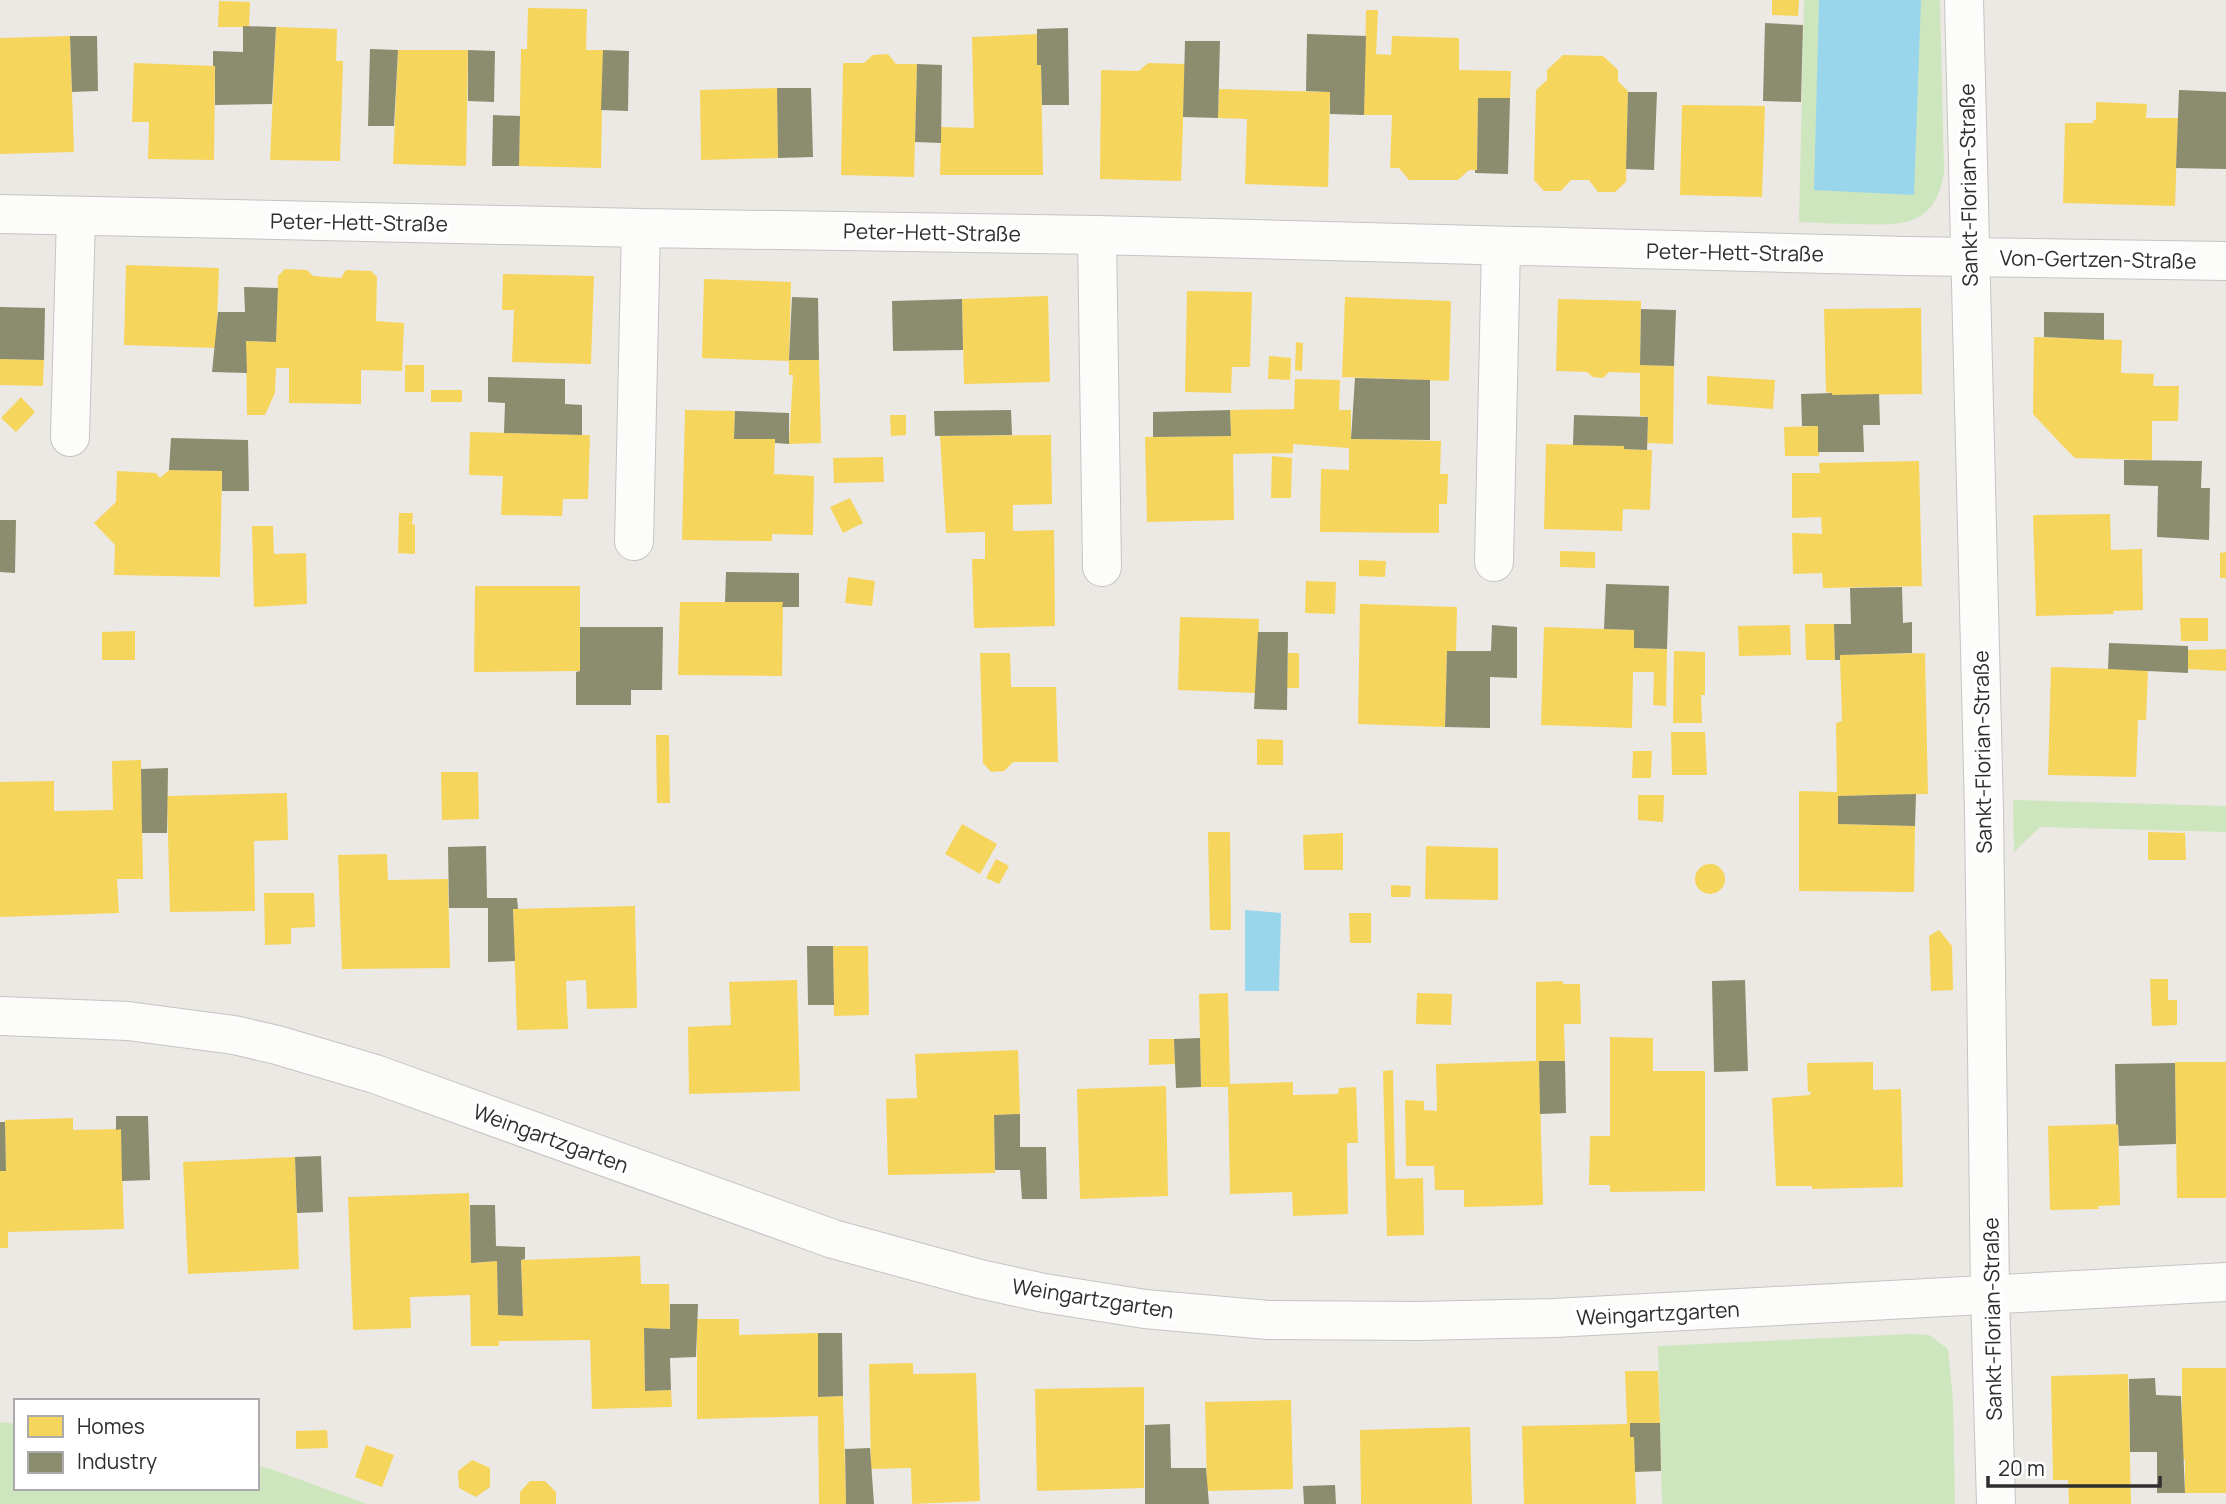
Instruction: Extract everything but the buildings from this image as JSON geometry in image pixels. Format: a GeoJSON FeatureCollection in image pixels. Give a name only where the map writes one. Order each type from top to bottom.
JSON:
{"type":"FeatureCollection","features":[{"type":"Feature","properties":{"kind":"street","name":"Sankt-Florian-Straße"},"geometry":{"type":"LineString","coordinates":[[1964,0],[1984,811],[1990,1293],[1996,1504]]}},
{"type":"Feature","properties":{"kind":"street","name":"Peter-Hett-Straße"},"geometry":{"type":"LineString","coordinates":[[0,214],[1097,235],[1969,258]]}},
{"type":"Feature","properties":{"kind":"street"},"geometry":{"type":"LineString","coordinates":[[70,438],[76,216]]}},
{"type":"Feature","properties":{"kind":"street"},"geometry":{"type":"LineString","coordinates":[[634,541],[641,228]]}},
{"type":"Feature","properties":{"kind":"street"},"geometry":{"type":"LineString","coordinates":[[1097,235],[1102,567]]}},
{"type":"Feature","properties":{"kind":"street"},"geometry":{"type":"LineString","coordinates":[[1494,562],[1501,246]]}},
{"type":"Feature","properties":{"kind":"street","name":"Von-Gertzen-Straße"},"geometry":{"type":"LineString","coordinates":[[1969,258],[2226,261]]}},
{"type":"Feature","properties":{"kind":"street","name":"Weingartzgarten"},"geometry":{"type":"LineString","coordinates":[[0,1016],[128,1021],[199,1030],[277,1045],[374,1074],[833,1239],[981,1279],[1044,1293],[1145,1309],[1268,1320],[1530,1319],[2226,1282]]}},
{"type":"Feature","properties":{"kind":"green space"},"geometry":{"type":"Polygon","coordinates":[[[1804,0],[1940,0],[1944,172],[1934,203],[1915,219],[1890,224],[1799,222],[1804,0]]]}},
{"type":"Feature","properties":{"kind":"green space"},"geometry":{"type":"Polygon","coordinates":[[[2013,800],[2226,806],[2226,832],[2040,827],[2014,852],[2013,800]]]}},
{"type":"Feature","properties":{"kind":"green space"},"geometry":{"type":"Polygon","coordinates":[[[1929,1335],[1948,1349],[1953,1400],[1955,1504],[1662,1504],[1658,1346],[1929,1335]]]}},
{"type":"Feature","properties":{"kind":"green space"},"geometry":{"type":"Polygon","coordinates":[[[0,1422],[14,1424],[14,1490],[259,1490],[259,1466],[367,1504],[0,1504],[0,1422]]]}},
{"type":"Feature","properties":{"kind":"water"},"geometry":{"type":"Polygon","coordinates":[[[1819,0],[1921,0],[1914,195],[1814,190],[1819,0]]]}},
{"type":"Feature","properties":{"kind":"water"},"geometry":{"type":"Polygon","coordinates":[[[1245,910],[1281,913],[1279,991],[1245,991],[1245,910]]]}}]}
